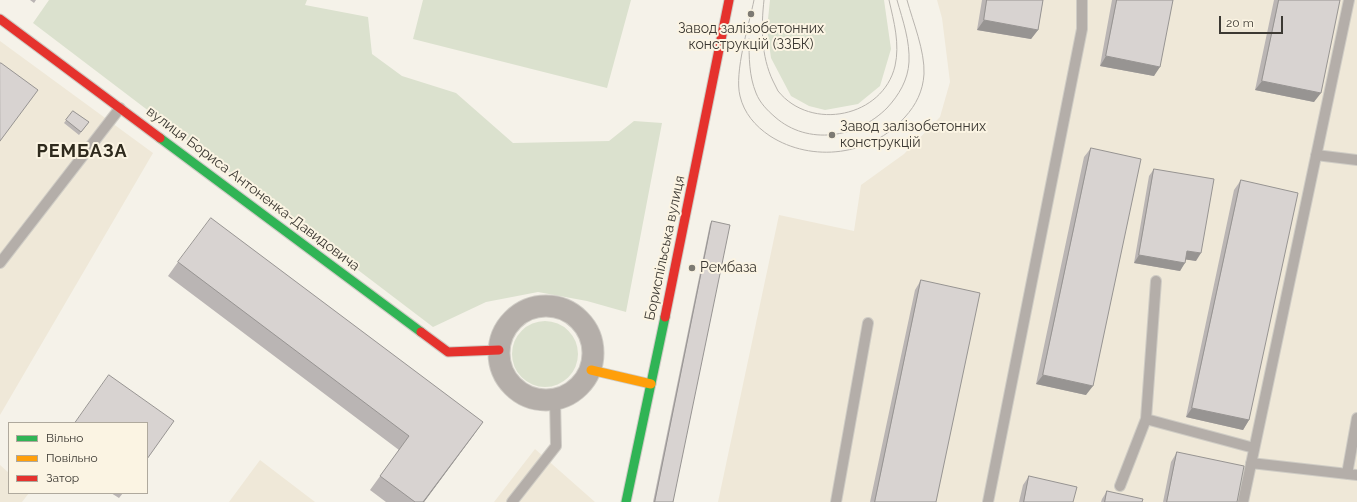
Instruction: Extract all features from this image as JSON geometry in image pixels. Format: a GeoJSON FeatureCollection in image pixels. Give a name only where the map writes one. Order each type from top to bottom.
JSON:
{"type":"FeatureCollection","features":[{"type":"Feature","properties":{"kind":"street","name":"Бориспільська вулиця"},"geometry":{"type":"LineString","coordinates":[[626,502],[690,200],[729,0]]}},
{"type":"Feature","properties":{"kind":"street","name":"вулиця Бориса Антоненка-Давидовича"},"geometry":{"type":"LineString","coordinates":[[0,19],[448,352],[499,350]]}},
{"type":"Feature","properties":{"kind":"street"},"geometry":{"type":"LineString","coordinates":[[536,306],[561,308],[573,313],[582,322],[589,333],[593,345],[591,370],[585,381],[577,390],[566,396],[555,400],[542,401],[530,398],[510,384],[504,374],[500,362],[499,350],[501,338],[506,327],[514,318],[524,311],[536,306]]}},
{"type":"Feature","properties":{"kind":"street"},"geometry":{"type":"LineString","coordinates":[[591,370],[651,384]]}},
{"type":"Feature","properties":{"kind":"lane"},"geometry":{"type":"LineString","coordinates":[[988,502],[1082,29],[1082,0]]}},
{"type":"Feature","properties":{"kind":"lane"},"geometry":{"type":"LineString","coordinates":[[1243,502],[1349,0]]}},
{"type":"Feature","properties":{"kind":"lane"},"geometry":{"type":"LineString","coordinates":[[0,263],[120,108]]}},
{"type":"Feature","properties":{"kind":"lane"},"geometry":{"type":"LineString","coordinates":[[1316,154],[1357,160]]}},
{"type":"Feature","properties":{"kind":"lane"},"geometry":{"type":"LineString","coordinates":[[1120,486],[1146,419],[1156,281]]}},
{"type":"Feature","properties":{"kind":"lane"},"geometry":{"type":"LineString","coordinates":[[836,502],[868,323]]}},
{"type":"Feature","properties":{"kind":"lane"},"geometry":{"type":"LineString","coordinates":[[512,502],[556,446],[555,400]]}},
{"type":"Feature","properties":{"kind":"lane"},"geometry":{"type":"LineString","coordinates":[[1251,463],[1352,474],[1357,418]]}},
{"type":"Feature","properties":{"kind":"lane"},"geometry":{"type":"LineString","coordinates":[[1146,419],[1254,448]]}},
{"type":"Feature","properties":{"kind":"shaded area"},"geometry":{"type":"Polygon","coordinates":[[[937,0],[1357,0],[1357,502],[718,502],[779,215],[854,231],[861,185],[904,154],[940,117],[950,82],[942,18],[937,0]]]}},
{"type":"Feature","properties":{"kind":"shaded area"},"geometry":{"type":"Polygon","coordinates":[[[0,41],[153,153],[0,415],[0,41]]]}},
{"type":"Feature","properties":{"kind":"shaded area"},"geometry":{"type":"Polygon","coordinates":[[[535,449],[595,502],[494,502],[535,449]]]}},
{"type":"Feature","properties":{"kind":"shaded area"},"geometry":{"type":"Polygon","coordinates":[[[260,460],[315,502],[229,502],[260,460]]]}},
{"type":"Feature","properties":{"kind":"shaded area"},"geometry":{"type":"Polygon","coordinates":[[[0,465],[8,472],[8,494],[28,494],[22,502],[0,502],[0,465]]]}},
{"type":"Feature","properties":{"kind":"green space"},"geometry":{"type":"Polygon","coordinates":[[[49,0],[307,0],[305,5],[368,17],[372,54],[402,76],[456,93],[513,143],[609,141],[634,121],[662,123],[626,312],[587,301],[538,292],[486,302],[433,327],[33,23],[49,0]]]}},
{"type":"Feature","properties":{"kind":"green space"},"geometry":{"type":"Polygon","coordinates":[[[423,0],[631,0],[607,88],[413,39],[423,0]]]}},
{"type":"Feature","properties":{"kind":"green space"},"geometry":{"type":"Polygon","coordinates":[[[770,0],[884,0],[891,49],[880,86],[858,104],[825,110],[809,106],[791,96],[771,58],[767,29],[770,0]]]}},
{"type":"Feature","properties":{"kind":"green space"},"geometry":{"type":"Polygon","coordinates":[[[538,321],[552,321],[564,326],[573,335],[578,347],[576,367],[569,378],[552,387],[538,387],[526,382],[517,373],[512,361],[512,347],[517,335],[526,326],[538,321]]]}},
{"type":"Feature","properties":{"kind":"building"},"geometry":{"type":"Polygon","coordinates":[[[987,0],[1043,0],[1038,30],[984,20],[987,0]]]}},
{"type":"Feature","properties":{"kind":"building"},"geometry":{"type":"Polygon","coordinates":[[[1117,0],[1173,0],[1160,67],[1106,56],[1117,0]]]}},
{"type":"Feature","properties":{"kind":"building"},"geometry":{"type":"Polygon","coordinates":[[[1279,0],[1340,0],[1321,93],[1262,81],[1279,0]]]}},
{"type":"Feature","properties":{"kind":"building"},"geometry":{"type":"Polygon","coordinates":[[[0,63],[38,90],[0,141],[0,63]]]}},
{"type":"Feature","properties":{"kind":"building"},"geometry":{"type":"Polygon","coordinates":[[[73,111],[89,122],[81,132],[66,120],[73,111]]]}},
{"type":"Feature","properties":{"kind":"building"},"geometry":{"type":"Polygon","coordinates":[[[1091,148],[1141,159],[1093,386],[1043,375],[1091,148]]]}},
{"type":"Feature","properties":{"kind":"building"},"geometry":{"type":"Polygon","coordinates":[[[1154,169],[1214,179],[1201,253],[1187,251],[1185,263],[1139,255],[1154,169]]]}},
{"type":"Feature","properties":{"kind":"building"},"geometry":{"type":"Polygon","coordinates":[[[1241,180],[1298,193],[1249,420],[1192,408],[1241,180]]]}},
{"type":"Feature","properties":{"kind":"building"},"geometry":{"type":"Polygon","coordinates":[[[211,218],[483,422],[423,502],[415,502],[380,476],[409,436],[178,262],[211,218]]]}},
{"type":"Feature","properties":{"kind":"building"},"geometry":{"type":"Polygon","coordinates":[[[712,221],[730,225],[673,502],[655,502],[712,221]]]}},
{"type":"Feature","properties":{"kind":"building"},"geometry":{"type":"Polygon","coordinates":[[[921,280],[980,293],[936,502],[875,502],[921,280]]]}},
{"type":"Feature","properties":{"kind":"building"},"geometry":{"type":"Polygon","coordinates":[[[109,375],[174,421],[148,458],[148,422],[76,422],[109,375]]]}},
{"type":"Feature","properties":{"kind":"building"},"geometry":{"type":"Polygon","coordinates":[[[1177,452],[1244,466],[1237,502],[1167,502],[1177,452]]]}},
{"type":"Feature","properties":{"kind":"building"},"geometry":{"type":"Polygon","coordinates":[[[1029,476],[1077,487],[1073,502],[1024,502],[1029,476]]]}},
{"type":"Feature","properties":{"kind":"building"},"geometry":{"type":"Polygon","coordinates":[[[1107,491],[1143,499],[1142,502],[1105,502],[1107,491]]]}},
{"type":"Feature","properties":{"kind":"tram line"},"geometry":{"type":"LineString","coordinates":[[754,0],[740,62],[739,86],[740,96],[744,108],[751,119],[770,136],[786,145],[804,150],[822,152],[840,151],[858,147],[875,140],[891,130],[905,117],[916,103],[922,86],[924,65],[921,46],[907,0]]}},
{"type":"Feature","properties":{"kind":"tram line"},"geometry":{"type":"LineString","coordinates":[[764,0],[762,21],[764,52],[769,71],[777,90],[792,104],[809,112],[826,115],[844,113],[861,107],[876,97],[888,83],[895,66],[897,50],[896,33],[889,0]]}},
{"type":"Feature","properties":{"kind":"tram line"},"geometry":{"type":"LineString","coordinates":[[749,39],[752,80],[756,93],[769,112],[788,126],[802,132],[817,135],[832,135],[847,132],[875,118],[887,108],[905,81],[908,69],[909,54],[906,31],[897,0]]}},
{"type":"Feature","properties":{"kind":"traffic: fast"},"geometry":{"type":"LineString","coordinates":[[160,138],[421,332]]}},
{"type":"Feature","properties":{"kind":"traffic: fast"},"geometry":{"type":"LineString","coordinates":[[626,502],[665,317]]}},
{"type":"Feature","properties":{"kind":"traffic: slow"},"geometry":{"type":"LineString","coordinates":[[591,370],[651,384]]}},
{"type":"Feature","properties":{"kind":"traffic: jam"},"geometry":{"type":"LineString","coordinates":[[665,317],[729,0]]}},
{"type":"Feature","properties":{"kind":"traffic: jam"},"geometry":{"type":"LineString","coordinates":[[0,19],[160,138]]}},
{"type":"Feature","properties":{"kind":"traffic: jam"},"geometry":{"type":"LineString","coordinates":[[421,332],[448,352],[499,350]]}},
{"type":"Feature","properties":{"kind":"place","name":"Завод залізобетонних конструкцій (ЗЗБК)"},"geometry":{"type":"Point","coordinates":[751,14]}},
{"type":"Feature","properties":{"kind":"place","name":"Завод залізобетонних конструкцій"},"geometry":{"type":"Point","coordinates":[832,135]}},
{"type":"Feature","properties":{"kind":"place","name":"Рембаза"},"geometry":{"type":"Point","coordinates":[692,268]}},
{"type":"Feature","properties":{"kind":"district","name":"РЕМБАЗА"},"geometry":{"type":"Point","coordinates":[82,152]}}]}
